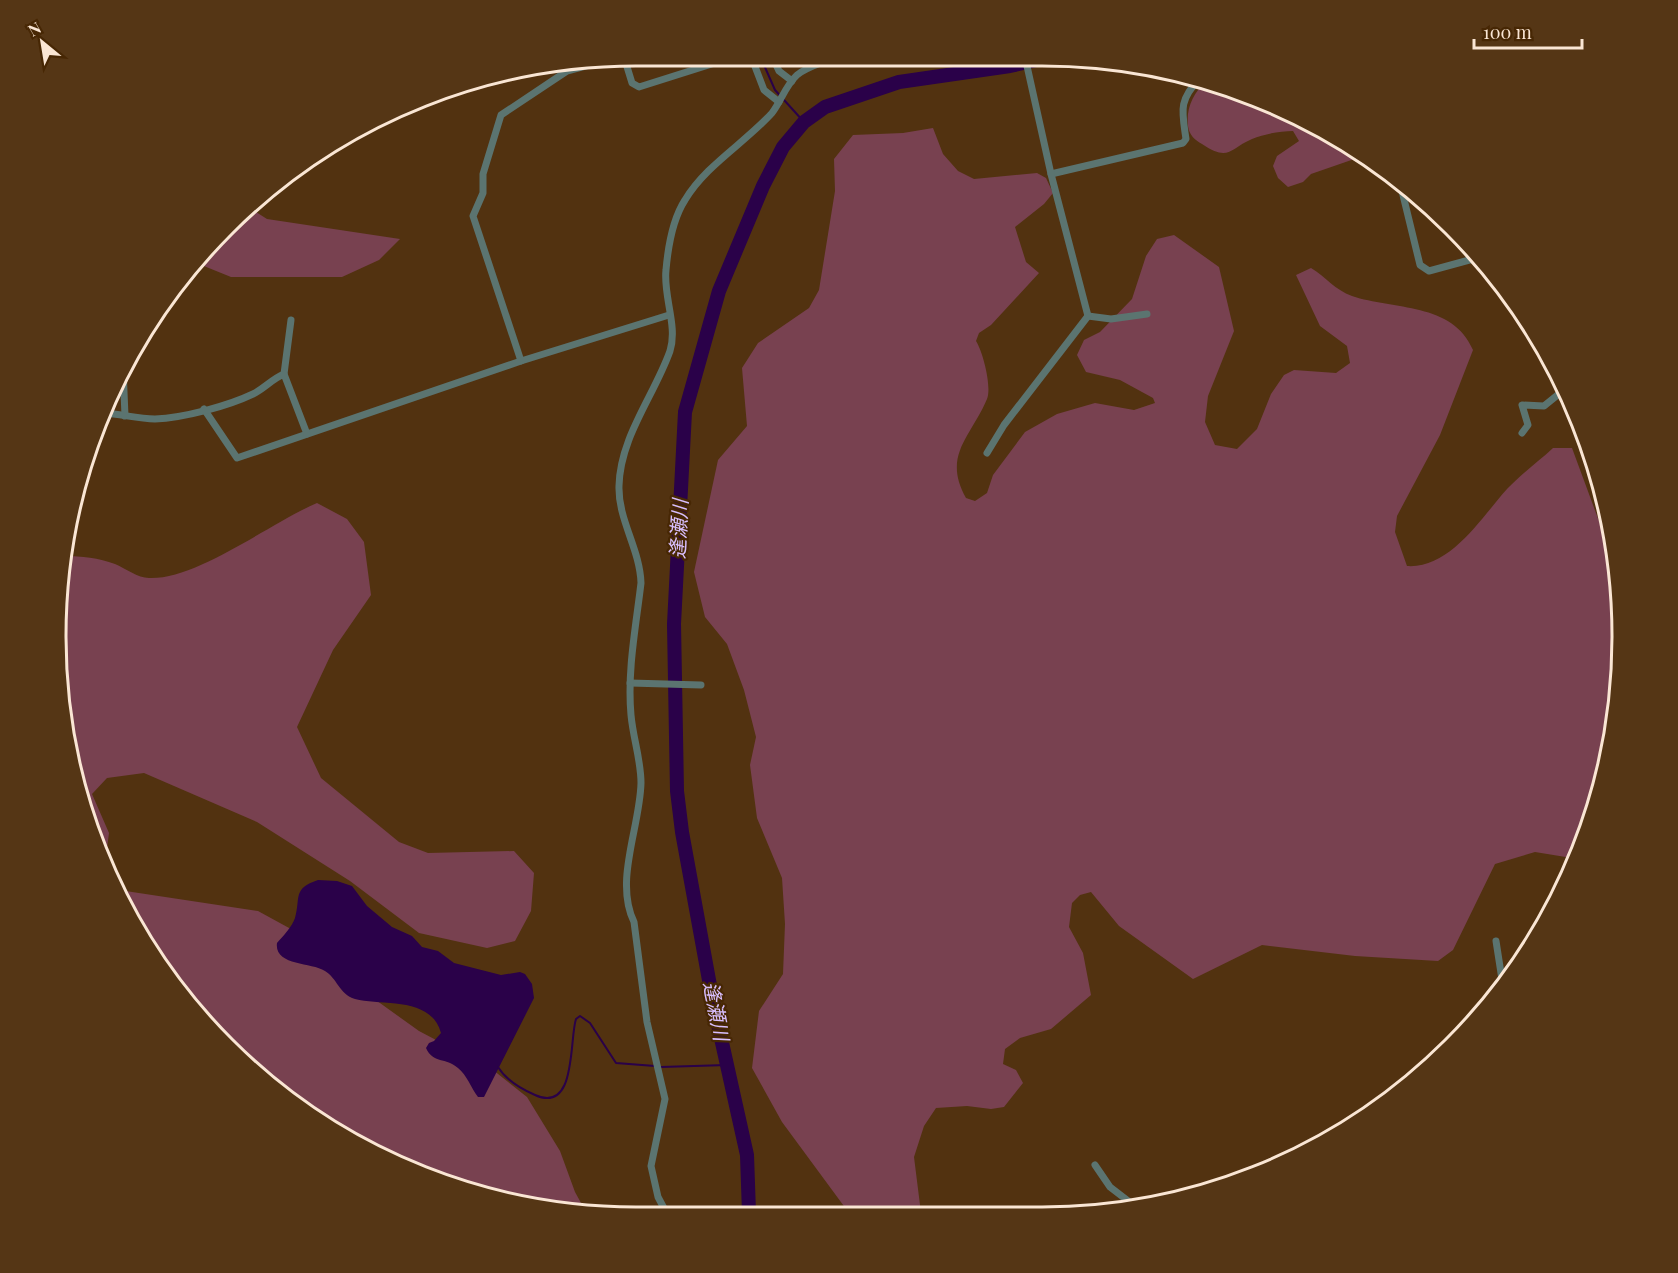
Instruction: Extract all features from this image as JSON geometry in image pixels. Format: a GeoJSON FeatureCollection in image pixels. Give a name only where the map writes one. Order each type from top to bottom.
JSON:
{"type":"FeatureCollection","features":[{"type":"Feature","properties":{"kind":"street"},"geometry":{"type":"LineString","coordinates":[[627,66],[632,83],[639,87],[705,66]]}},
{"type":"Feature","properties":{"kind":"street"},"geometry":{"type":"LineString","coordinates":[[755,66],[764,90],[780,100]]}},
{"type":"Feature","properties":{"kind":"street"},"geometry":{"type":"LineString","coordinates":[[776,66],[792,81]]}},
{"type":"Feature","properties":{"kind":"street"},"geometry":{"type":"LineString","coordinates":[[663,1207],[658,1197],[651,1166],[665,1099],[647,1022],[634,922],[628,909],[628,875],[641,782],[631,716],[630,683],[641,573],[621,511],[620,474],[628,443],[671,348],[669,315],[664,288],[674,227],[682,205],[702,180],[772,112],[792,81],[803,71],[815,66]]}},
{"type":"Feature","properties":{"kind":"street"},"geometry":{"type":"LineString","coordinates":[[1026,66],[1051,174],[1088,316]]}},
{"type":"Feature","properties":{"kind":"street"},"geometry":{"type":"LineString","coordinates":[[521,361],[473,216],[483,193],[483,174],[501,114],[570,70]]}},
{"type":"Feature","properties":{"kind":"street"},"geometry":{"type":"LineString","coordinates":[[1051,174],[1183,143],[1186,139],[1182,126],[1182,106],[1192,86]]}},
{"type":"Feature","properties":{"kind":"street"},"geometry":{"type":"LineString","coordinates":[[1403,196],[1420,265],[1429,271],[1469,259]]}},
{"type":"Feature","properties":{"kind":"street"},"geometry":{"type":"LineString","coordinates":[[1088,316],[1111,319],[1147,314]]}},
{"type":"Feature","properties":{"kind":"street"},"geometry":{"type":"LineString","coordinates":[[204,409],[237,458],[521,361],[669,315]]}},
{"type":"Feature","properties":{"kind":"street"},"geometry":{"type":"LineString","coordinates":[[987,453],[1004,425],[1088,316]]}},
{"type":"Feature","properties":{"kind":"street"},"geometry":{"type":"LineString","coordinates":[[291,320],[284,374],[307,434]]}},
{"type":"Feature","properties":{"kind":"street"},"geometry":{"type":"LineString","coordinates":[[111,414],[156,419],[204,409],[254,393],[272,378],[284,374]]}},
{"type":"Feature","properties":{"kind":"street"},"geometry":{"type":"LineString","coordinates":[[124,387],[125,416]]}},
{"type":"Feature","properties":{"kind":"street"},"geometry":{"type":"LineString","coordinates":[[1522,433],[1528,425],[1522,405],[1544,406],[1558,395]]}},
{"type":"Feature","properties":{"kind":"street"},"geometry":{"type":"LineString","coordinates":[[630,683],[701,685]]}},
{"type":"Feature","properties":{"kind":"street"},"geometry":{"type":"LineString","coordinates":[[1496,941],[1501,974]]}},
{"type":"Feature","properties":{"kind":"street"},"geometry":{"type":"LineString","coordinates":[[1095,1165],[1110,1186],[1127,1200]]}},
{"type":"Feature","properties":{"kind":"shaded area"},"geometry":{"type":"Polygon","coordinates":[[[1200,88],[1260,109],[1327,142],[1354,159],[1311,174],[1303,182],[1288,187],[1278,178],[1273,166],[1277,156],[1299,141],[1293,131],[1262,136],[1228,152],[1218,152],[1199,142],[1190,132],[1189,107],[1200,88]]]}},
{"type":"Feature","properties":{"kind":"shaded area"},"geometry":{"type":"Polygon","coordinates":[[[933,128],[943,154],[958,171],[974,179],[1037,173],[1046,178],[1053,193],[1044,204],[1015,227],[1026,262],[1039,273],[991,325],[979,333],[976,341],[986,370],[988,394],[958,458],[959,483],[966,498],[975,501],[987,493],[993,475],[1025,432],[1057,414],[1095,403],[1134,410],[1155,403],[1153,398],[1120,380],[1086,372],[1077,355],[1084,340],[1100,332],[1132,299],[1146,256],[1157,239],[1174,235],[1219,267],[1234,331],[1208,396],[1205,422],[1215,445],[1237,449],[1257,429],[1271,394],[1284,375],[1294,370],[1336,373],[1350,363],[1347,346],[1320,326],[1296,275],[1311,268],[1352,296],[1420,310],[1451,323],[1464,334],[1473,350],[1440,435],[1397,516],[1395,532],[1407,566],[1423,565],[1451,551],[1507,489],[1553,448],[1572,448],[1601,528],[1611,599],[1611,674],[1601,748],[1593,784],[1568,857],[1535,852],[1495,864],[1453,950],[1438,961],[1355,956],[1262,945],[1193,979],[1119,926],[1091,892],[1080,895],[1072,903],[1069,927],[1083,953],[1091,995],[1051,1029],[1020,1038],[1005,1049],[1003,1064],[1016,1070],[1023,1083],[1004,1107],[991,1109],[967,1106],[936,1108],[924,1126],[914,1157],[920,1207],[845,1207],[782,1122],[752,1068],[759,1011],[783,974],[785,924],[782,878],[757,818],[750,765],[756,737],[744,690],[727,644],[705,617],[694,572],[718,460],[747,426],[742,368],[758,343],[809,308],[819,290],[835,191],[834,159],[853,135],[903,133],[933,128]]]}},
{"type":"Feature","properties":{"kind":"shaded area"},"geometry":{"type":"Polygon","coordinates":[[[256,212],[267,219],[400,239],[379,260],[342,277],[231,277],[203,266],[256,212]]]}},
{"type":"Feature","properties":{"kind":"shaded area"},"geometry":{"type":"Polygon","coordinates":[[[317,503],[347,519],[364,542],[371,595],[333,650],[297,727],[321,778],[399,842],[428,853],[514,851],[534,873],[531,911],[515,941],[487,948],[419,933],[350,881],[257,822],[144,773],[107,778],[92,794],[109,833],[107,849],[85,784],[71,711],[66,636],[72,556],[103,560],[145,578],[168,576],[211,560],[317,503]]]}},
{"type":"Feature","properties":{"kind":"shaded area"},"geometry":{"type":"Polygon","coordinates":[[[318,880],[337,881],[352,886],[367,906],[392,927],[412,936],[422,947],[438,951],[454,963],[501,975],[520,972],[525,974],[532,984],[534,998],[484,1097],[478,1097],[458,1068],[429,1053],[426,1048],[429,1043],[441,1033],[436,1021],[427,1013],[404,1005],[355,999],[345,994],[325,971],[287,960],[281,956],[277,943],[294,921],[299,894],[304,887],[318,880]]]}},
{"type":"Feature","properties":{"kind":"shaded area"},"geometry":{"type":"Polygon","coordinates":[[[126,891],[258,911],[311,940],[366,993],[419,1031],[493,1070],[527,1097],[560,1151],[582,1204],[525,1196],[453,1177],[384,1148],[320,1111],[260,1065],[208,1013],[162,953],[126,891]]]}},
{"type":"Feature","properties":{"kind":"waterway"},"geometry":{"type":"LineString","coordinates":[[764,66],[775,90],[804,122]]}},
{"type":"Feature","properties":{"kind":"waterway","name":"逢瀬川"},"geometry":{"type":"LineString","coordinates":[[749,1207],[747,1155],[713,1002],[682,832],[677,791],[674,624],[685,412],[719,291],[763,186],[783,147],[804,122],[825,107],[899,82],[1010,66]]}},
{"type":"Feature","properties":{"kind":"waterway"},"geometry":{"type":"LineString","coordinates":[[498,1067],[514,1084],[535,1095],[549,1098],[558,1094],[565,1085],[569,1072],[574,1029],[576,1019],[580,1016],[590,1023],[616,1063],[655,1066]]}},
{"type":"Feature","properties":{"kind":"waterway"},"geometry":{"type":"LineString","coordinates":[[661,1067],[727,1065]]}}]}
